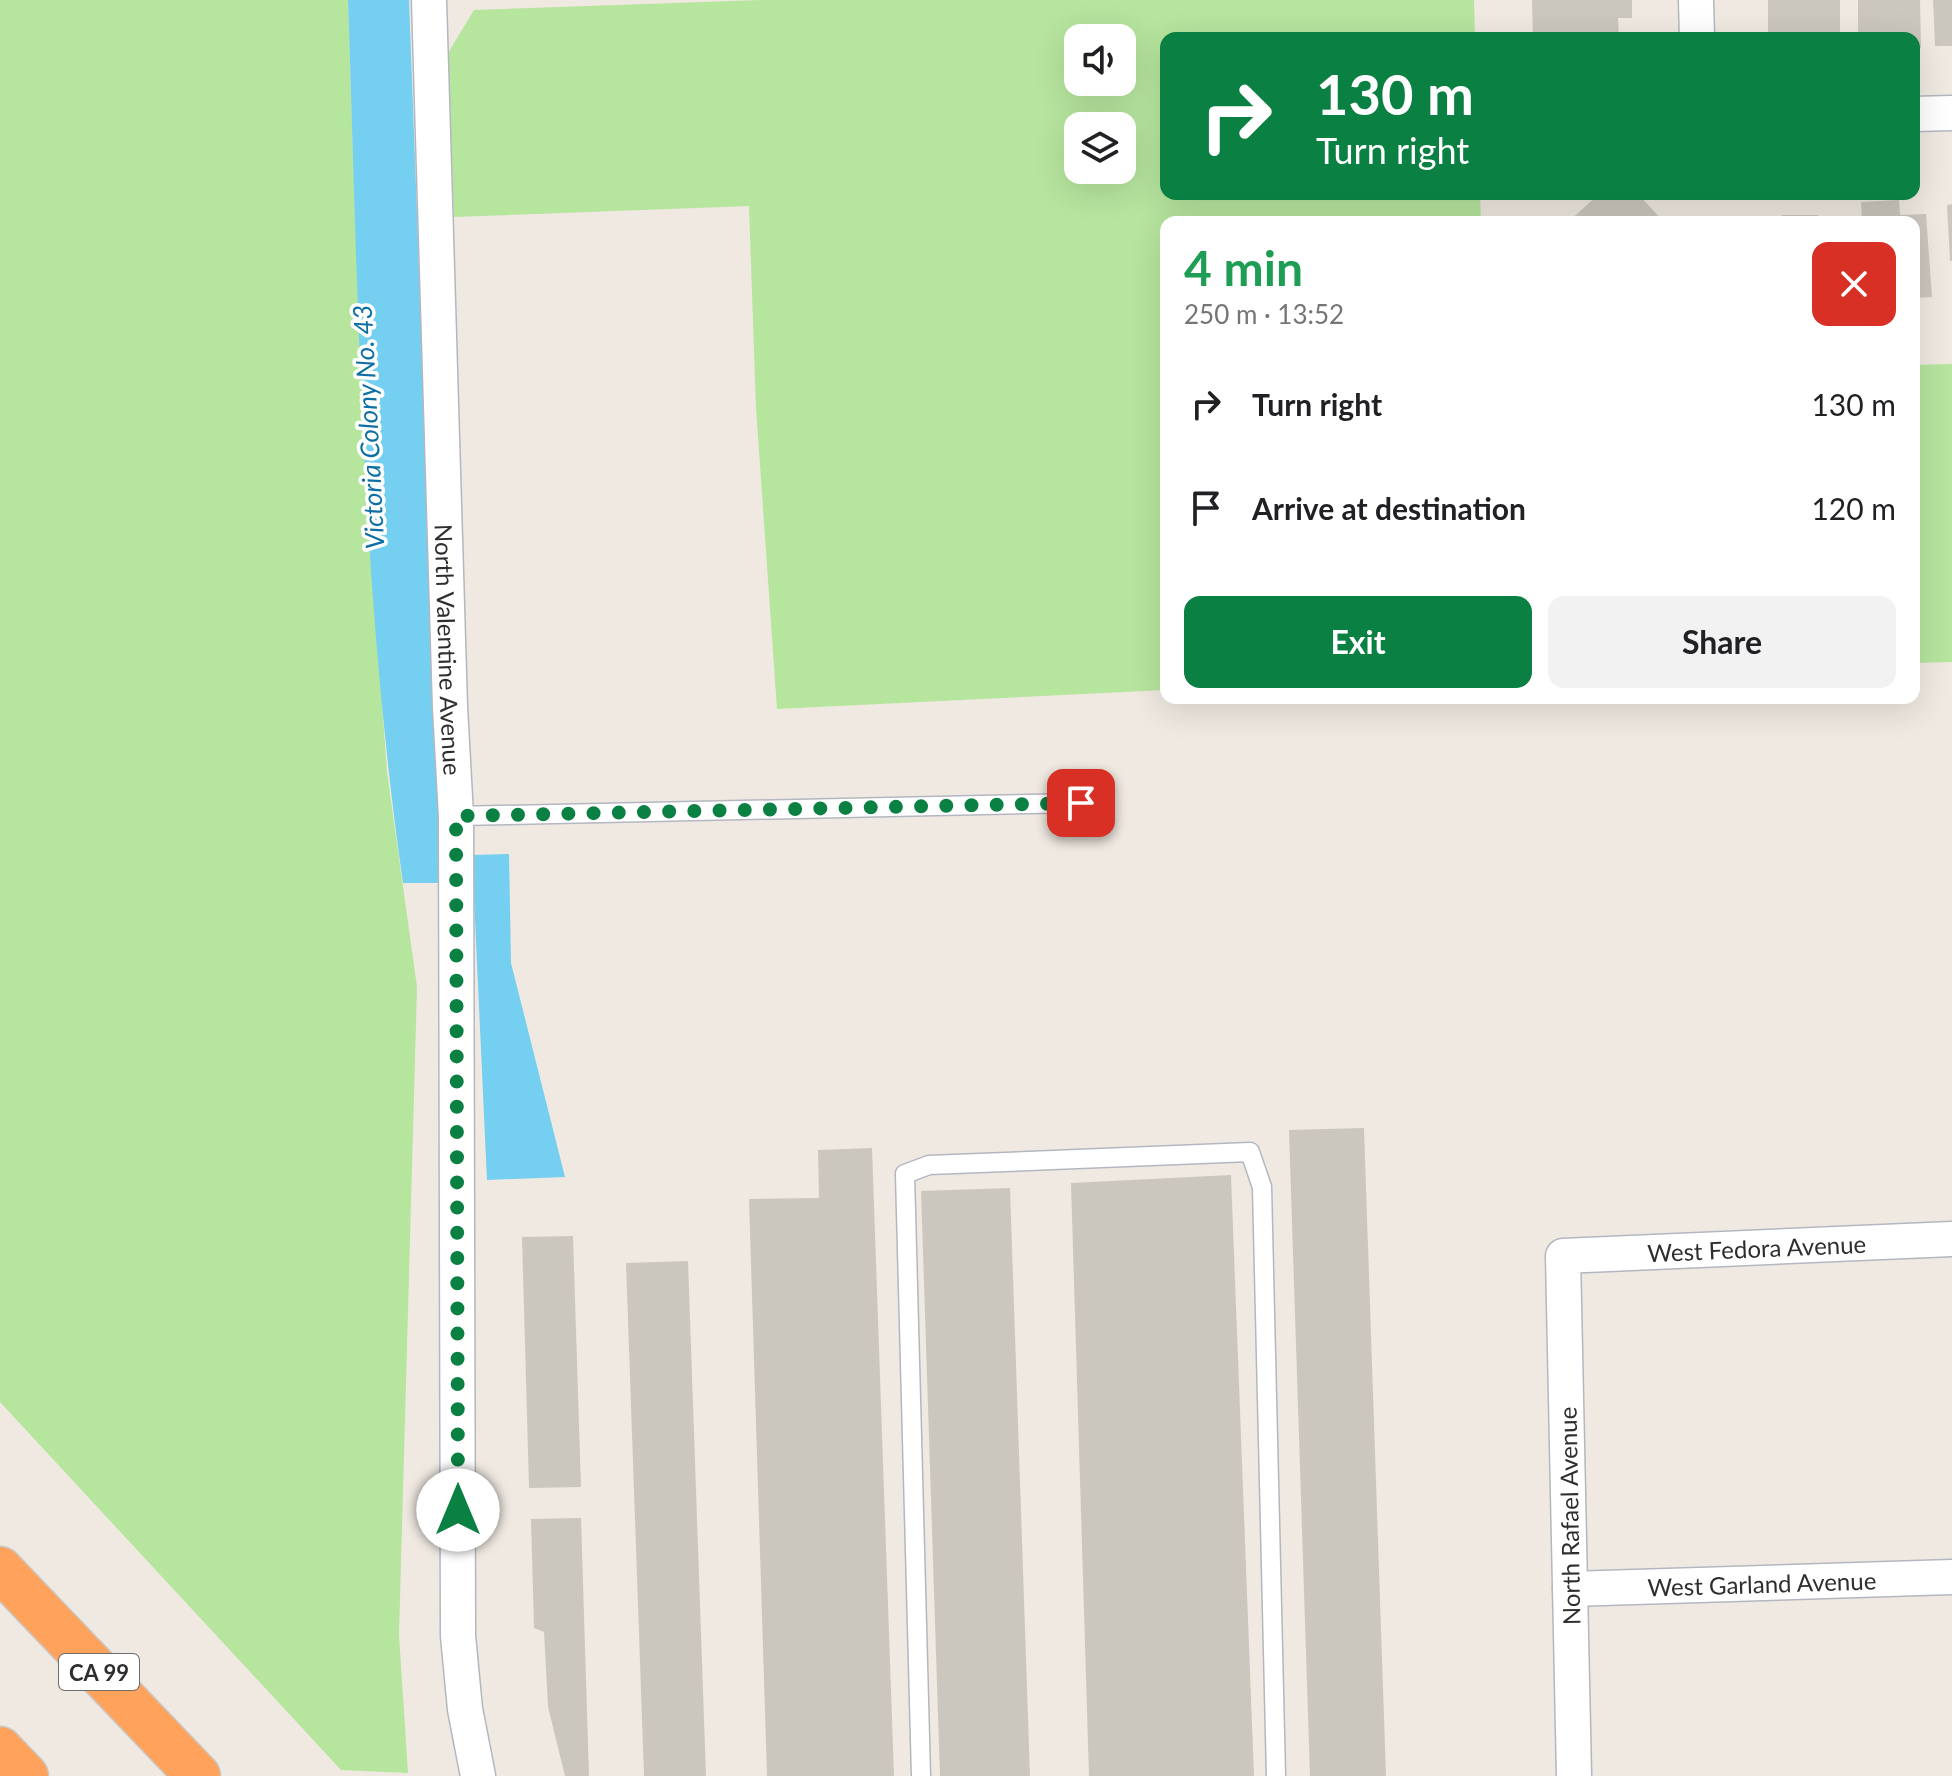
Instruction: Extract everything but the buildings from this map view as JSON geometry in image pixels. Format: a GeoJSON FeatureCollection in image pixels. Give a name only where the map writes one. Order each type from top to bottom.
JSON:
{"type":"FeatureCollection","features":[{"type":"Feature","properties":{"kind":"highway","name":"CA 99"},"geometry":{"type":"LineString","coordinates":[[0,1569],[198,1776]]}},
{"type":"Feature","properties":{"kind":"highway"},"geometry":{"type":"LineString","coordinates":[[0,1749],[26,1776]]}},
{"type":"Feature","properties":{"kind":"street","name":"North Valentine Avenue"},"geometry":{"type":"LineString","coordinates":[[429,0],[456,816],[458,1636],[465,1709],[478,1776]]}},
{"type":"Feature","properties":{"kind":"street"},"geometry":{"type":"LineString","coordinates":[[1696,0],[1697,32]]}},
{"type":"Feature","properties":{"kind":"street"},"geometry":{"type":"LineString","coordinates":[[1920,114],[1952,113]]}},
{"type":"Feature","properties":{"kind":"street","name":"West Fedora Avenue"},"geometry":{"type":"LineString","coordinates":[[1563,1256],[1952,1239]]}},
{"type":"Feature","properties":{"kind":"street","name":"North Rafael Avenue"},"geometry":{"type":"LineString","coordinates":[[1563,1256],[1574,1776]]}},
{"type":"Feature","properties":{"kind":"street","name":"West Garland Avenue"},"geometry":{"type":"LineString","coordinates":[[1570,1589],[1952,1577]]}},
{"type":"Feature","properties":{"kind":"lane"},"geometry":{"type":"LineString","coordinates":[[456,816],[1081,803]]}},
{"type":"Feature","properties":{"kind":"lane"},"geometry":{"type":"LineString","coordinates":[[921,1776],[905,1174],[929,1165],[1250,1152],[1262,1187],[1276,1776]]}},
{"type":"Feature","properties":{"kind":"green space"},"geometry":{"type":"Polygon","coordinates":[[[0,0],[348,0],[362,424],[387,772],[417,987],[399,1635],[408,1773],[341,1770],[0,1402],[0,0]]]}},
{"type":"Feature","properties":{"kind":"green space"},"geometry":{"type":"Polygon","coordinates":[[[761,0],[1474,0],[1475,32],[1160,32],[1160,200],[1480,200],[1481,216],[1160,216],[1160,690],[777,709],[756,408],[749,206],[454,217],[448,53],[474,10],[761,0]]]}},
{"type":"Feature","properties":{"kind":"green space"},"geometry":{"type":"Polygon","coordinates":[[[1952,364],[1952,662],[1920,663],[1920,365],[1952,364]]]}},
{"type":"Feature","properties":{"kind":"water","name":"Victoria Colony No. 43"},"geometry":{"type":"Polygon","coordinates":[[[348,0],[409,0],[442,883],[403,883],[389,773],[378,663],[364,442],[348,0]]]}},
{"type":"Feature","properties":{"kind":"water"},"geometry":{"type":"Polygon","coordinates":[[[509,854],[511,963],[565,1177],[487,1180],[472,855],[509,854]]]}},
{"type":"Feature","properties":{"kind":"route"},"geometry":{"type":"LineString","coordinates":[[458,1510],[456,816],[1081,803]]}}]}
